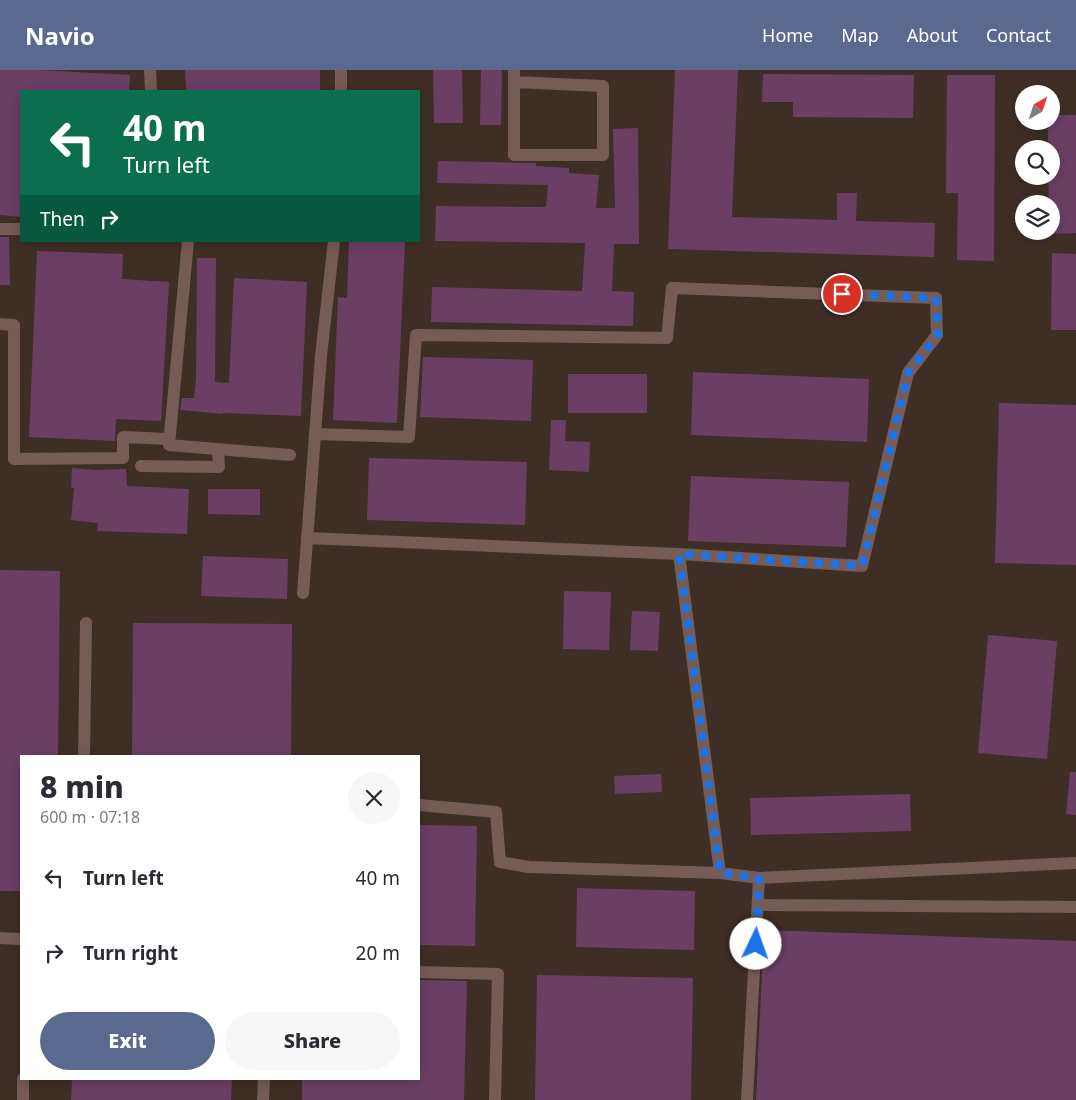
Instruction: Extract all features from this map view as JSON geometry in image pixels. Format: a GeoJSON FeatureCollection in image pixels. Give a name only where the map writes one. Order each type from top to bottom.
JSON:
{"type":"FeatureCollection","features":[{"type":"Feature","properties":{"kind":"lane"},"geometry":{"type":"LineString","coordinates":[[150,70],[151,90]]}},
{"type":"Feature","properties":{"kind":"lane"},"geometry":{"type":"LineString","coordinates":[[341,70],[341,90]]}},
{"type":"Feature","properties":{"kind":"lane"},"geometry":{"type":"LineString","coordinates":[[514,76],[603,86],[603,155],[514,154],[514,76]]}},
{"type":"Feature","properties":{"kind":"lane"},"geometry":{"type":"LineString","coordinates":[[0,229],[20,229]]}},
{"type":"Feature","properties":{"kind":"lane"},"geometry":{"type":"LineString","coordinates":[[188,242],[169,445],[290,455]]}},
{"type":"Feature","properties":{"kind":"lane"},"geometry":{"type":"LineString","coordinates":[[303,593],[321,356],[334,242]]}},
{"type":"Feature","properties":{"kind":"lane"},"geometry":{"type":"LineString","coordinates":[[307,538],[679,554],[862,566],[908,373],[938,335],[936,298],[672,288],[667,338],[416,335],[409,436],[315,434]]}},
{"type":"Feature","properties":{"kind":"lane"},"geometry":{"type":"LineString","coordinates":[[0,324],[14,325],[14,459],[122,458],[123,437],[169,438]]}},
{"type":"Feature","properties":{"kind":"lane"},"geometry":{"type":"LineString","coordinates":[[141,466],[219,467],[218,449]]}},
{"type":"Feature","properties":{"kind":"lane"},"geometry":{"type":"LineString","coordinates":[[679,554],[720,873]]}},
{"type":"Feature","properties":{"kind":"lane"},"geometry":{"type":"LineString","coordinates":[[84,755],[86,623]]}},
{"type":"Feature","properties":{"kind":"lane"},"geometry":{"type":"LineString","coordinates":[[420,805],[496,812],[500,862],[529,867],[720,873],[759,878],[1076,863]]}},
{"type":"Feature","properties":{"kind":"lane"},"geometry":{"type":"LineString","coordinates":[[746,1100],[759,878]]}},
{"type":"Feature","properties":{"kind":"lane"},"geometry":{"type":"LineString","coordinates":[[758,905],[1076,907]]}},
{"type":"Feature","properties":{"kind":"lane"},"geometry":{"type":"LineString","coordinates":[[0,938],[20,939]]}},
{"type":"Feature","properties":{"kind":"lane"},"geometry":{"type":"LineString","coordinates":[[420,972],[498,974],[495,1100]]}},
{"type":"Feature","properties":{"kind":"lane"},"geometry":{"type":"LineString","coordinates":[[23,1080],[23,1100]]}},
{"type":"Feature","properties":{"kind":"lane"},"geometry":{"type":"LineString","coordinates":[[263,1100],[264,1080]]}},
{"type":"Feature","properties":{"kind":"shaded area"},"geometry":{"type":"Polygon","coordinates":[[[0,70],[1076,70],[1076,1100],[0,1100],[0,70]]]}},
{"type":"Feature","properties":{"kind":"building"},"geometry":{"type":"Polygon","coordinates":[[[0,70],[130,75],[129,90],[20,90],[20,217],[0,215],[0,70]]]}},
{"type":"Feature","properties":{"kind":"building"},"geometry":{"type":"Polygon","coordinates":[[[185,70],[320,70],[320,90],[186,90],[185,70]]]}},
{"type":"Feature","properties":{"kind":"building"},"geometry":{"type":"Polygon","coordinates":[[[433,70],[462,70],[463,123],[434,123],[433,70]]]}},
{"type":"Feature","properties":{"kind":"building"},"geometry":{"type":"Polygon","coordinates":[[[481,70],[502,70],[501,125],[480,125],[481,70]]]}},
{"type":"Feature","properties":{"kind":"building"},"geometry":{"type":"Polygon","coordinates":[[[675,70],[738,70],[732,217],[837,220],[837,193],[857,193],[856,221],[935,223],[934,257],[668,249],[675,70]]]}},
{"type":"Feature","properties":{"kind":"building"},"geometry":{"type":"Polygon","coordinates":[[[763,74],[914,75],[913,118],[793,117],[793,102],[762,102],[763,74]]]}},
{"type":"Feature","properties":{"kind":"building"},"geometry":{"type":"Polygon","coordinates":[[[947,75],[995,75],[994,261],[957,260],[958,193],[946,193],[947,75]]]}},
{"type":"Feature","properties":{"kind":"building"},"geometry":{"type":"Polygon","coordinates":[[[1060,115],[1076,115],[1076,233],[1060,234],[1060,195],[1049,195],[1048,185],[1060,185],[1060,140],[1048,140],[1048,130],[1060,130],[1060,115]]]}},
{"type":"Feature","properties":{"kind":"building"},"geometry":{"type":"Polygon","coordinates":[[[638,128],[639,244],[614,244],[612,291],[634,292],[633,326],[431,322],[432,287],[582,291],[585,243],[435,241],[436,206],[546,207],[548,185],[437,183],[438,161],[536,163],[536,166],[569,168],[569,173],[599,175],[596,208],[615,208],[613,129],[638,128]]]}},
{"type":"Feature","properties":{"kind":"building"},"geometry":{"type":"Polygon","coordinates":[[[0,237],[9,237],[10,285],[0,285],[0,237]]]}},
{"type":"Feature","properties":{"kind":"building"},"geometry":{"type":"Polygon","coordinates":[[[349,242],[405,242],[397,423],[333,420],[338,297],[347,298],[349,242]]]}},
{"type":"Feature","properties":{"kind":"building"},"geometry":{"type":"Polygon","coordinates":[[[37,251],[123,254],[122,279],[169,282],[161,421],[116,419],[115,441],[29,437],[37,251]]]}},
{"type":"Feature","properties":{"kind":"building"},"geometry":{"type":"Polygon","coordinates":[[[1052,253],[1076,254],[1076,330],[1051,330],[1052,253]]]}},
{"type":"Feature","properties":{"kind":"building"},"geometry":{"type":"Polygon","coordinates":[[[197,258],[216,258],[215,382],[229,383],[234,278],[307,282],[301,416],[223,414],[180,410],[182,398],[194,398],[196,379],[197,258]]]}},
{"type":"Feature","properties":{"kind":"building"},"geometry":{"type":"Polygon","coordinates":[[[423,357],[533,360],[531,421],[420,417],[423,357]]]}},
{"type":"Feature","properties":{"kind":"building"},"geometry":{"type":"Polygon","coordinates":[[[693,372],[869,379],[867,442],[691,435],[693,372]]]}},
{"type":"Feature","properties":{"kind":"building"},"geometry":{"type":"Polygon","coordinates":[[[568,374],[647,374],[647,413],[568,413],[568,374]]]}},
{"type":"Feature","properties":{"kind":"building"},"geometry":{"type":"Polygon","coordinates":[[[999,403],[1076,405],[1076,565],[995,563],[999,403]]]}},
{"type":"Feature","properties":{"kind":"building"},"geometry":{"type":"Polygon","coordinates":[[[551,420],[566,420],[565,441],[590,442],[589,472],[549,470],[551,420]]]}},
{"type":"Feature","properties":{"kind":"building"},"geometry":{"type":"Polygon","coordinates":[[[369,458],[527,462],[525,525],[367,520],[369,458]]]}},
{"type":"Feature","properties":{"kind":"building"},"geometry":{"type":"Polygon","coordinates":[[[72,468],[94,470],[126,469],[127,486],[189,489],[187,534],[97,531],[98,523],[71,520],[74,488],[71,488],[72,468]]]}},
{"type":"Feature","properties":{"kind":"building"},"geometry":{"type":"Polygon","coordinates":[[[691,476],[849,482],[846,547],[688,541],[691,476]]]}},
{"type":"Feature","properties":{"kind":"building"},"geometry":{"type":"Polygon","coordinates":[[[208,489],[260,489],[260,515],[208,514],[208,489]]]}},
{"type":"Feature","properties":{"kind":"building"},"geometry":{"type":"Polygon","coordinates":[[[203,556],[288,559],[287,599],[201,596],[203,556]]]}},
{"type":"Feature","properties":{"kind":"building"},"geometry":{"type":"Polygon","coordinates":[[[0,570],[60,571],[58,755],[20,755],[20,891],[0,891],[0,570]]]}},
{"type":"Feature","properties":{"kind":"building"},"geometry":{"type":"Polygon","coordinates":[[[564,591],[611,592],[609,650],[563,649],[564,591]]]}},
{"type":"Feature","properties":{"kind":"building"},"geometry":{"type":"Polygon","coordinates":[[[632,611],[660,612],[658,651],[630,650],[632,611]]]}},
{"type":"Feature","properties":{"kind":"building"},"geometry":{"type":"Polygon","coordinates":[[[133,623],[292,624],[291,755],[132,755],[133,623]]]}},
{"type":"Feature","properties":{"kind":"building"},"geometry":{"type":"Polygon","coordinates":[[[988,635],[1057,641],[1047,759],[978,753],[988,635]]]}},
{"type":"Feature","properties":{"kind":"building"},"geometry":{"type":"Polygon","coordinates":[[[1070,772],[1076,772],[1076,815],[1066,814],[1070,772]]]}},
{"type":"Feature","properties":{"kind":"building"},"geometry":{"type":"Polygon","coordinates":[[[661,774],[662,792],[615,794],[614,776],[661,774]]]}},
{"type":"Feature","properties":{"kind":"building"},"geometry":{"type":"Polygon","coordinates":[[[910,794],[911,831],[751,835],[750,798],[910,794]]]}},
{"type":"Feature","properties":{"kind":"building"},"geometry":{"type":"Polygon","coordinates":[[[420,825],[477,826],[475,946],[420,945],[420,825]]]}},
{"type":"Feature","properties":{"kind":"building"},"geometry":{"type":"Polygon","coordinates":[[[577,888],[695,891],[694,950],[576,947],[577,888]]]}},
{"type":"Feature","properties":{"kind":"building"},"geometry":{"type":"Polygon","coordinates":[[[764,930],[1076,941],[1076,1100],[756,1100],[764,930]]]}},
{"type":"Feature","properties":{"kind":"building"},"geometry":{"type":"Polygon","coordinates":[[[537,975],[693,978],[691,1100],[535,1100],[537,975]]]}},
{"type":"Feature","properties":{"kind":"building"},"geometry":{"type":"Polygon","coordinates":[[[420,980],[467,981],[464,1100],[302,1100],[302,1080],[420,1080],[420,980]]]}},
{"type":"Feature","properties":{"kind":"building"},"geometry":{"type":"Polygon","coordinates":[[[72,1080],[232,1080],[231,1100],[71,1100],[72,1080]]]}},
{"type":"Feature","properties":{"kind":"route"},"geometry":{"type":"LineString","coordinates":[[756,944],[759,878],[720,873],[679,554],[862,566],[908,373],[938,335],[936,298],[842,294]]}}]}
